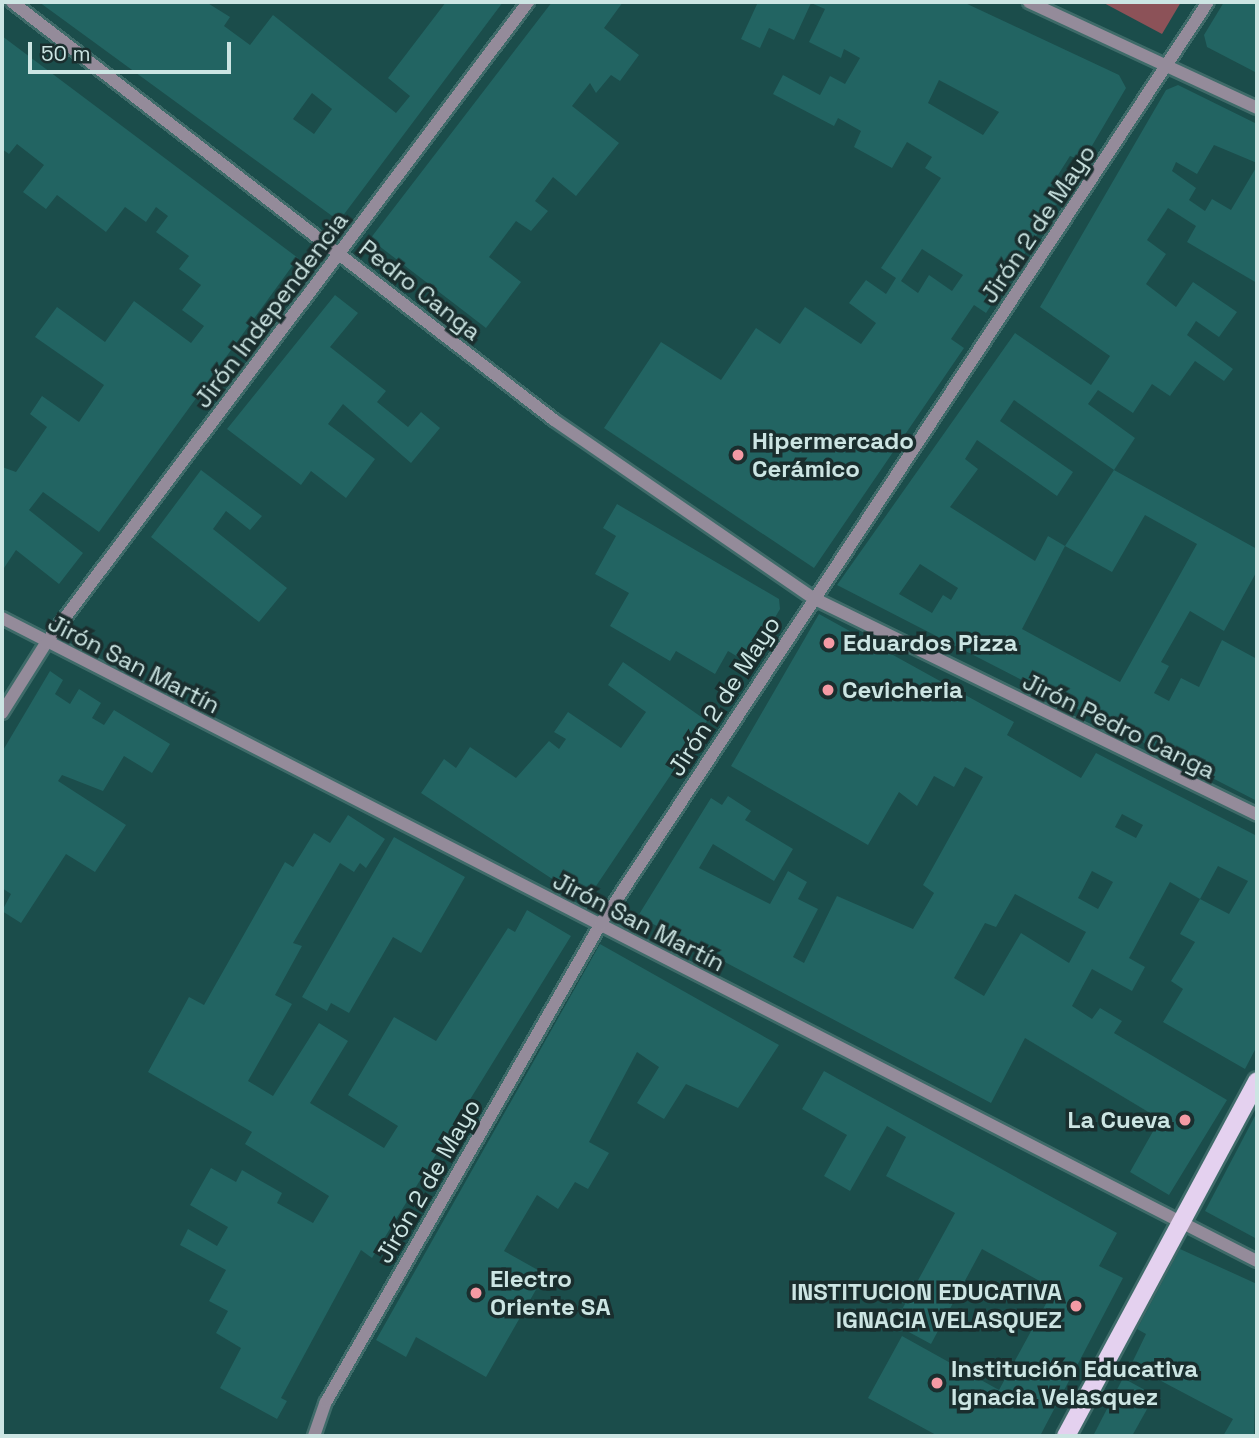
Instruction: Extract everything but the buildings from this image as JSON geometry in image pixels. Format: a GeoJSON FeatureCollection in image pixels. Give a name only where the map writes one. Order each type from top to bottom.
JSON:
{"type":"FeatureCollection","features":[{"type":"Feature","properties":{"kind":"main road"},"geometry":{"type":"LineString","coordinates":[[1066,1436],[1257,1080]]}},
{"type":"Feature","properties":{"kind":"street","name":"Pedro Canga"},"geometry":{"type":"LineString","coordinates":[[12,2],[554,421],[813,598]]}},
{"type":"Feature","properties":{"kind":"street","name":"Jirón Independencia"},"geometry":{"type":"LineString","coordinates":[[2,713],[46,643],[528,2]]}},
{"type":"Feature","properties":{"kind":"street"},"geometry":{"type":"LineString","coordinates":[[1029,2],[1257,108]]}},
{"type":"Feature","properties":{"kind":"street","name":"Jirón 2 de Mayo"},"geometry":{"type":"LineString","coordinates":[[314,1436],[326,1402],[600,925],[1208,2]]}},
{"type":"Feature","properties":{"kind":"street","name":"Jirón Pedro Canga"},"geometry":{"type":"LineString","coordinates":[[813,598],[1257,815]]}},
{"type":"Feature","properties":{"kind":"street","name":"Jirón San Martín"},"geometry":{"type":"LineString","coordinates":[[2,618],[46,643],[1257,1261]]}},
{"type":"Feature","properties":{"kind":"shaded area"},"geometry":{"type":"Polygon","coordinates":[[[1102,2],[1181,2],[1162,34],[1102,2]]]}},
{"type":"Feature","properties":{"kind":"place","name":"Hipermercado Cerámico"},"geometry":{"type":"Point","coordinates":[738,455]}},
{"type":"Feature","properties":{"kind":"place","name":"Eduardos Pizza"},"geometry":{"type":"Point","coordinates":[829,643]}},
{"type":"Feature","properties":{"kind":"place","name":"Cevicheria"},"geometry":{"type":"Point","coordinates":[828,690]}},
{"type":"Feature","properties":{"kind":"place","name":"La Cueva"},"geometry":{"type":"Point","coordinates":[1185,1120]}},
{"type":"Feature","properties":{"kind":"place","name":"Electro Oriente SA"},"geometry":{"type":"Point","coordinates":[476,1293]}},
{"type":"Feature","properties":{"kind":"place","name":"INSTITUCION EDUCATIVA IGNACIA VELASQUEZ"},"geometry":{"type":"Point","coordinates":[1076,1306]}},
{"type":"Feature","properties":{"kind":"place","name":"Institución Educativa Ignacia Velasquez"},"geometry":{"type":"Point","coordinates":[937,1383]}}]}
